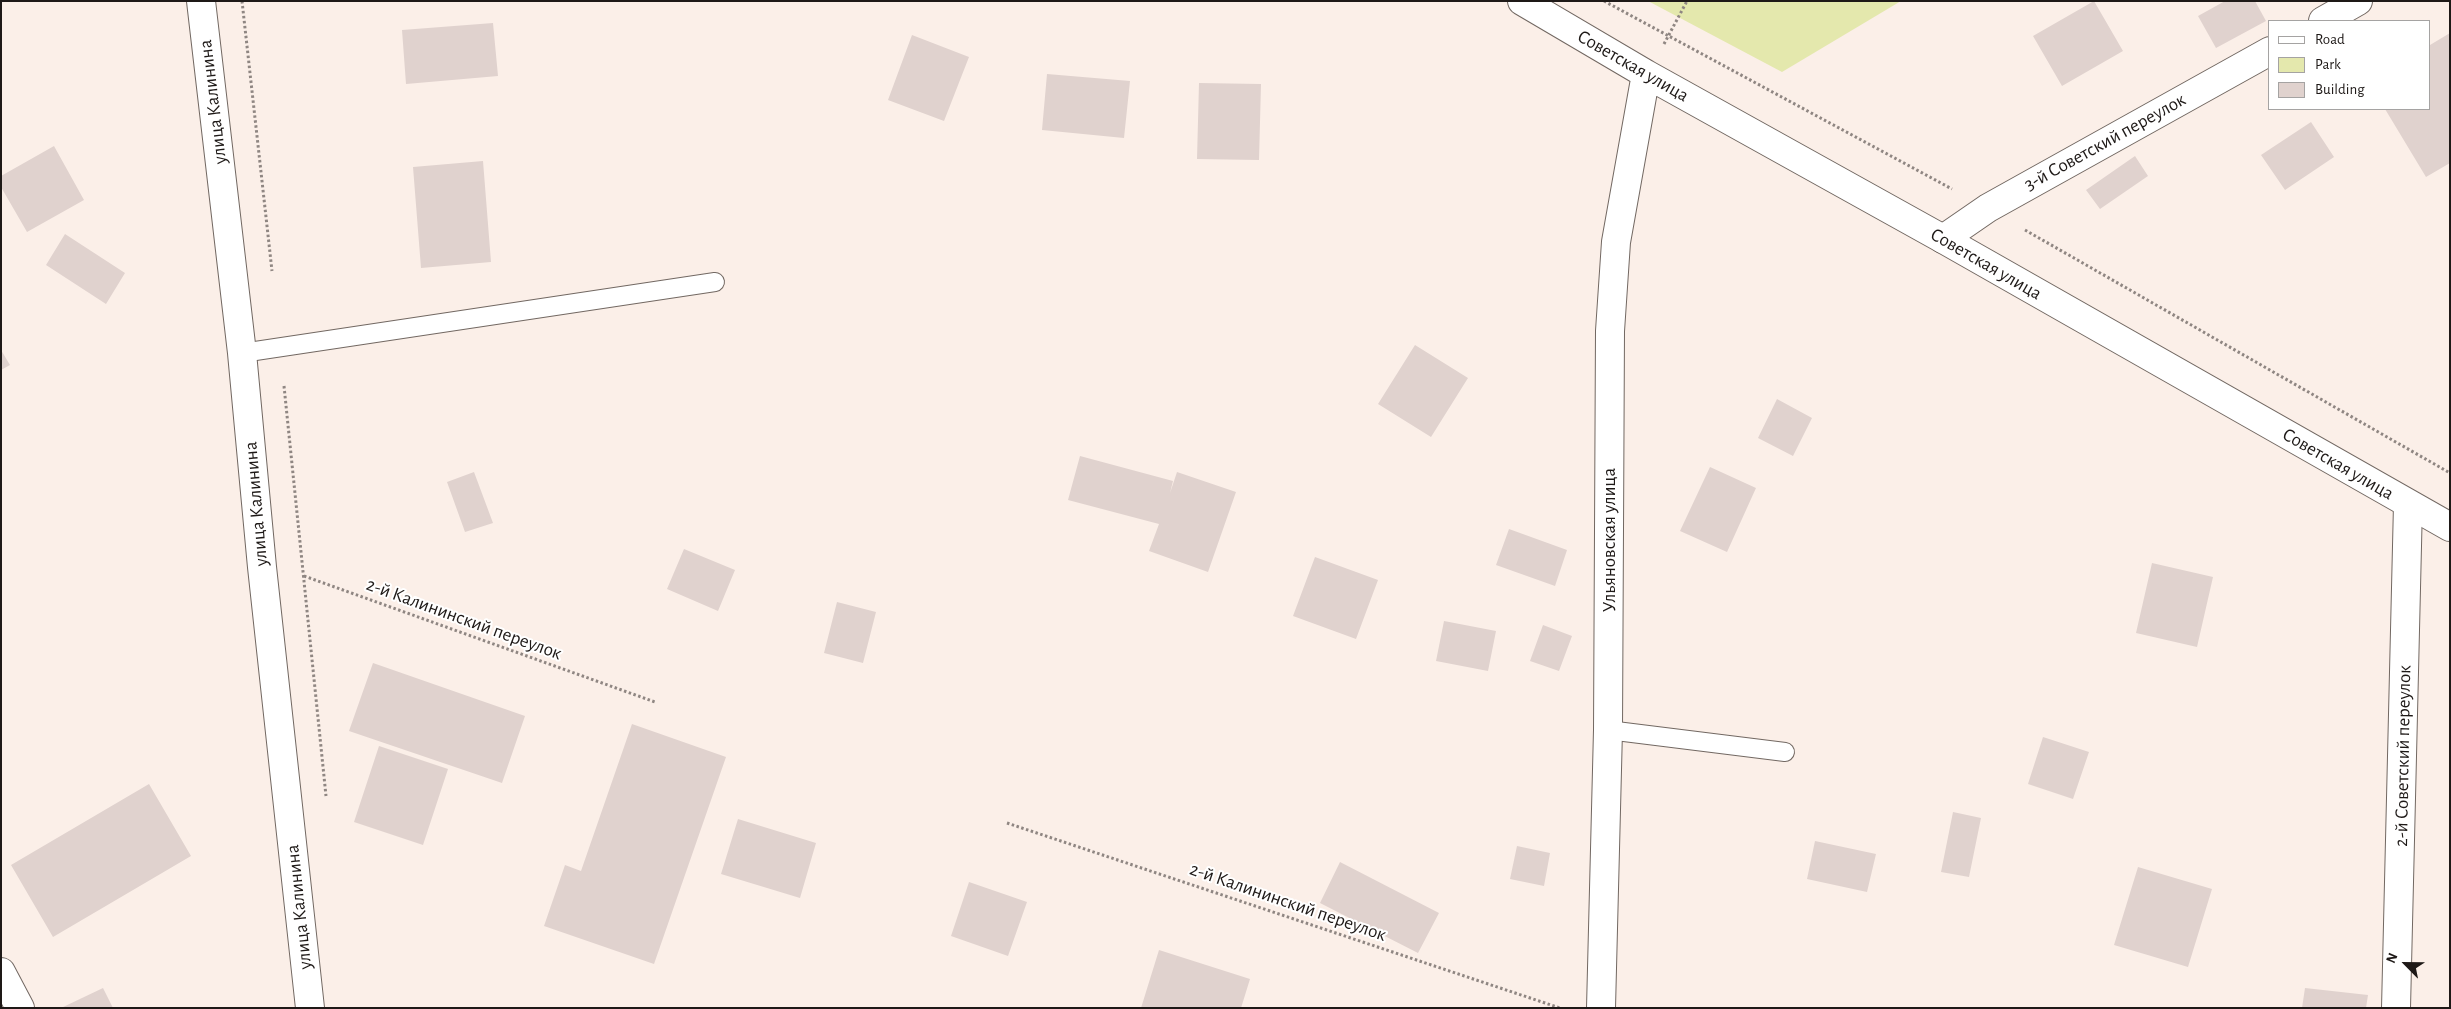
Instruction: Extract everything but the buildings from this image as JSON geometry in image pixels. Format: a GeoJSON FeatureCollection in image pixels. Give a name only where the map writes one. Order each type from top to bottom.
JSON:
{"type":"FeatureCollection","features":[{"type":"Feature","properties":{"kind":"street","name":"улица Калинина"},"geometry":{"type":"LineString","coordinates":[[201,1],[242,353],[262,567],[310,1008]]}},
{"type":"Feature","properties":{"kind":"street","name":"Советская улица"},"geometry":{"type":"LineString","coordinates":[[1522,1],[1646,74],[1943,239],[2450,527]]}},
{"type":"Feature","properties":{"kind":"street"},"geometry":{"type":"LineString","coordinates":[[2324,20],[2358,1]]}},
{"type":"Feature","properties":{"kind":"street","name":"3-й Советский переулок"},"geometry":{"type":"LineString","coordinates":[[1943,239],[1988,208],[2268,52]]}},
{"type":"Feature","properties":{"kind":"street","name":"Ульяновская улица"},"geometry":{"type":"LineString","coordinates":[[1601,1008],[1608,730],[1610,331],[1616,242],[1646,74]]}},
{"type":"Feature","properties":{"kind":"street","name":"2-й Советский переулок"},"geometry":{"type":"LineString","coordinates":[[2396,1008],[2408,504]]}},
{"type":"Feature","properties":{"kind":"street"},"geometry":{"type":"LineString","coordinates":[[1,972],[20,1008]]}},
{"type":"Feature","properties":{"kind":"lane"},"geometry":{"type":"LineString","coordinates":[[242,353],[715,282]]}},
{"type":"Feature","properties":{"kind":"lane"},"geometry":{"type":"LineString","coordinates":[[1608,730],[1785,752]]}},
{"type":"Feature","properties":{"kind":"path"},"geometry":{"type":"LineString","coordinates":[[242,1],[272,278]]}},
{"type":"Feature","properties":{"kind":"path"},"geometry":{"type":"LineString","coordinates":[[1604,1],[1668,38],[1988,208],[2450,473]]}},
{"type":"Feature","properties":{"kind":"path"},"geometry":{"type":"LineString","coordinates":[[1646,74],[1668,38],[1687,1]]}},
{"type":"Feature","properties":{"kind":"path"},"geometry":{"type":"LineString","coordinates":[[280,348],[305,576],[326,802]]}},
{"type":"Feature","properties":{"kind":"path","name":"2-й Калининский переулок"},"geometry":{"type":"LineString","coordinates":[[262,567],[305,576],[655,702]]}},
{"type":"Feature","properties":{"kind":"path","name":"2-й Калининский переулок"},"geometry":{"type":"LineString","coordinates":[[1007,823],[1560,1008]]}},
{"type":"Feature","properties":{"kind":"green space"},"geometry":{"type":"Polygon","coordinates":[[[1648,1],[1901,1],[1782,72],[1648,1]]]}}]}
